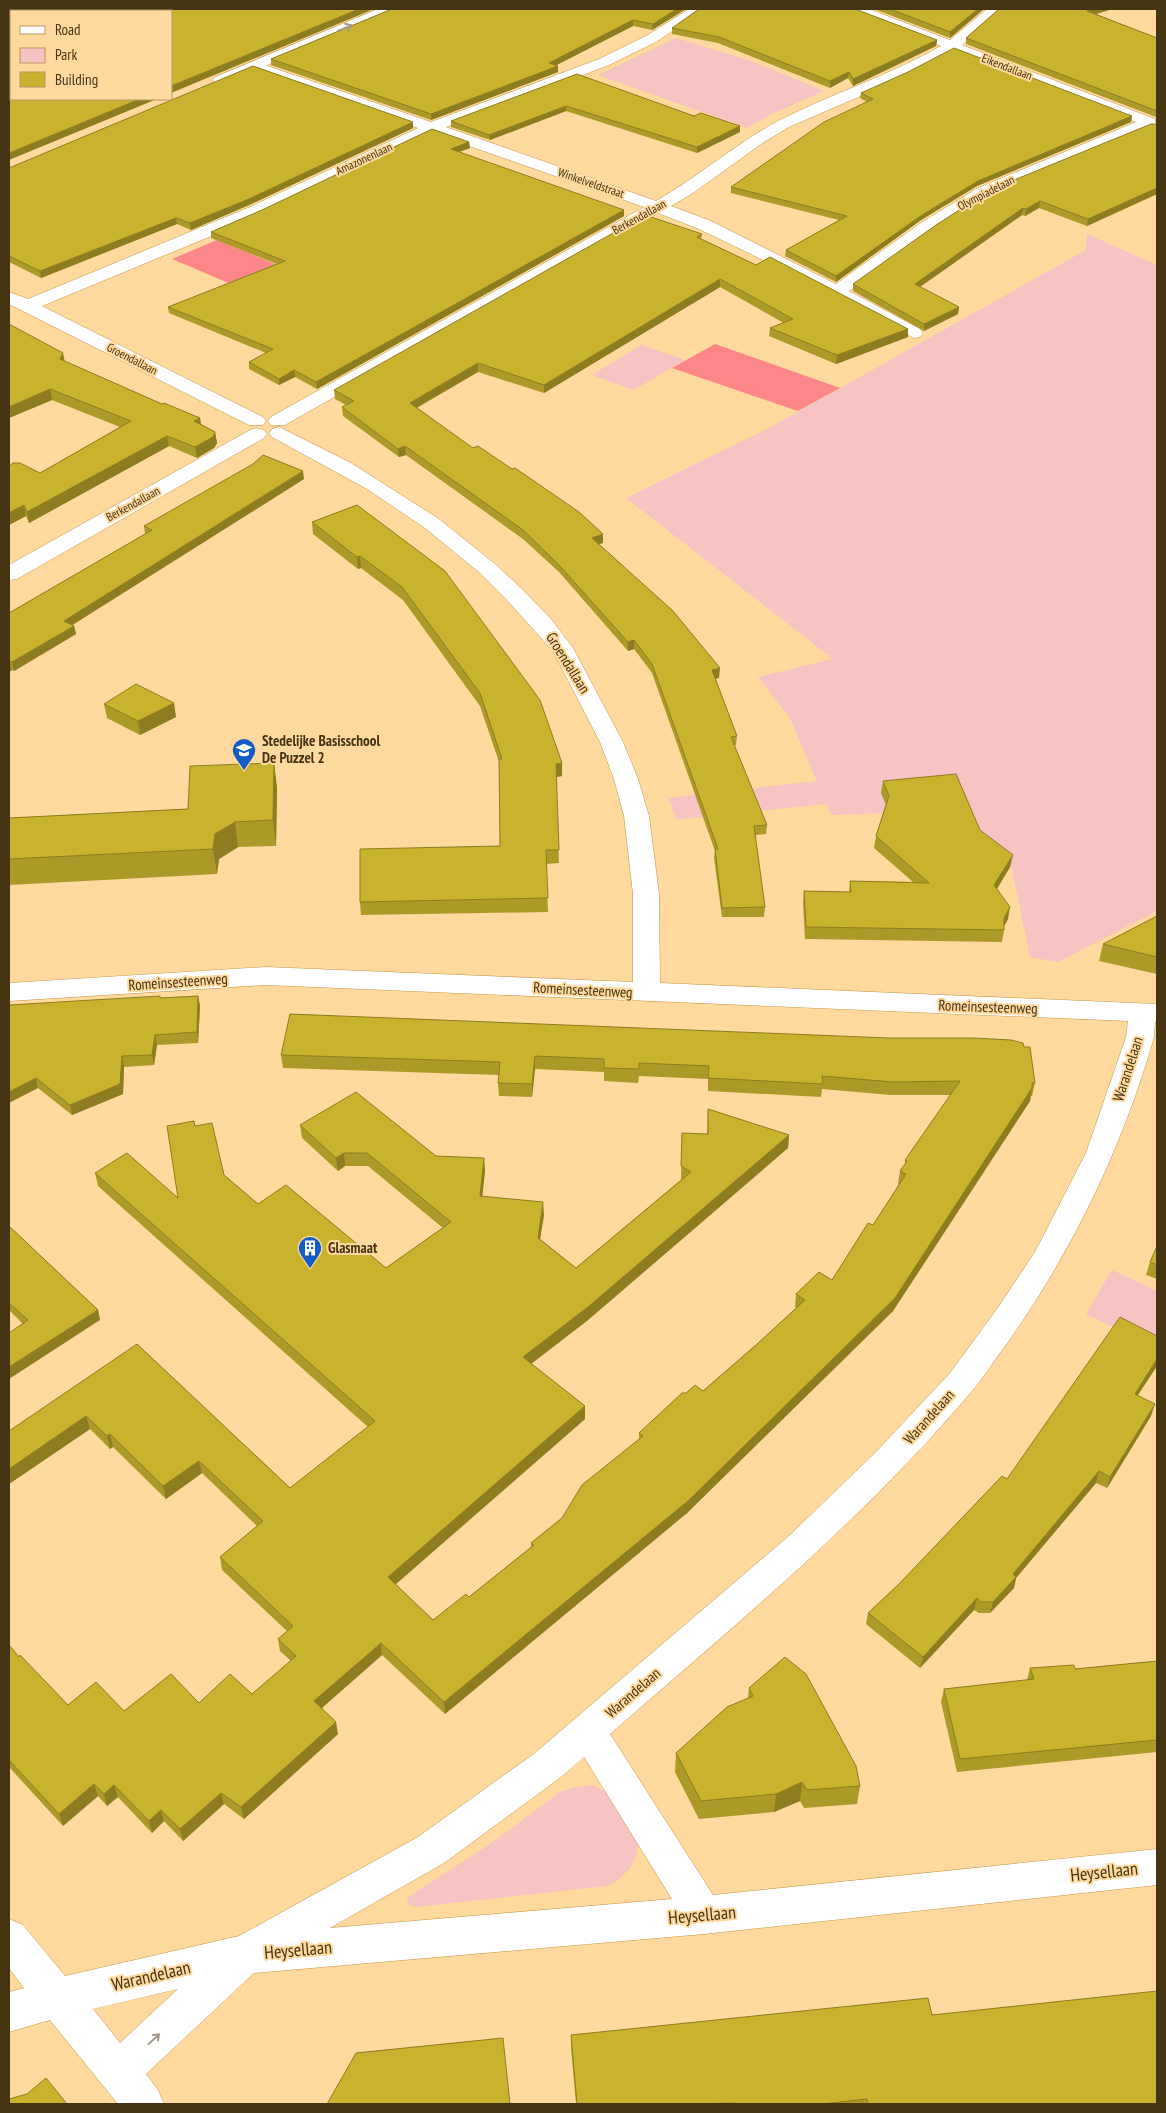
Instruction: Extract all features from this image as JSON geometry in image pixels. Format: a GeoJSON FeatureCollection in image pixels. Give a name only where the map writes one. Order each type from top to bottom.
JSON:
{"type":"FeatureCollection","features":[{"type":"Feature","properties":{"kind":"street"},"geometry":{"type":"LineString","coordinates":[[210,68],[353,9]]}},
{"type":"Feature","properties":{"kind":"street"},"geometry":{"type":"LineString","coordinates":[[210,85],[389,9]]}},
{"type":"Feature","properties":{"kind":"street","name":"Amazonenlaan"},"geometry":{"type":"LineString","coordinates":[[27,306],[256,211],[432,127],[604,62],[658,35],[698,9]]}},
{"type":"Feature","properties":{"kind":"street","name":"Eikendallaan"},"geometry":{"type":"LineString","coordinates":[[857,9],[1154,124]]}},
{"type":"Feature","properties":{"kind":"street","name":"Berkendallaan"},"geometry":{"type":"LineString","coordinates":[[278,427],[700,181],[746,147],[784,124],[902,73],[952,46],[995,9]]}},
{"type":"Feature","properties":{"kind":"street","name":"Winkelveldstraat"},"geometry":{"type":"LineString","coordinates":[[254,66],[658,206],[749,245],[837,290],[914,333]]}},
{"type":"Feature","properties":{"kind":"street","name":"Olympiadelaan"},"geometry":{"type":"LineString","coordinates":[[837,290],[850,284],[928,226],[984,191],[1154,124]]}},
{"type":"Feature","properties":{"kind":"street","name":"Groendallaan"},"geometry":{"type":"LineString","coordinates":[[9,297],[268,436],[278,427],[374,483],[457,542],[496,575],[538,618],[568,658],[600,714],[622,766],[640,833],[645,875],[648,930],[646,993]]}},
{"type":"Feature","properties":{"kind":"street","name":"Berkendallaan"},"geometry":{"type":"LineString","coordinates":[[9,574],[256,428]]}},
{"type":"Feature","properties":{"kind":"street","name":"Romeinsesteenweg"},"geometry":{"type":"LineString","coordinates":[[9,992],[266,976],[1150,1013]]}},
{"type":"Feature","properties":{"kind":"street","name":"Warandelaan"},"geometry":{"type":"LineString","coordinates":[[118,2072],[245,1954],[431,1850],[507,1796],[589,1732],[802,1545],[889,1462],[961,1382],[1008,1318],[1047,1258],[1100,1153],[1150,1013]]}},
{"type":"Feature","properties":{"kind":"street"},"geometry":{"type":"LineString","coordinates":[[589,1732],[704,1915]]}},
{"type":"Feature","properties":{"kind":"street","name":"Heysellaan"},"geometry":{"type":"LineString","coordinates":[[245,1954],[704,1915],[1157,1867]]}},
{"type":"Feature","properties":{"kind":"street"},"geometry":{"type":"LineString","coordinates":[[9,1938],[144,2104]]}},
{"type":"Feature","properties":{"kind":"street","name":"Warandelaan"},"geometry":{"type":"LineString","coordinates":[[9,2012],[57,1998],[245,1954]]}},
{"type":"Feature","properties":{"kind":"green space"},"geometry":{"type":"Polygon","coordinates":[[[676,38],[751,61],[824,91],[774,113],[747,128],[598,75],[676,38]]]}},
{"type":"Feature","properties":{"kind":"green space"},"geometry":{"type":"Polygon","coordinates":[[[1087,234],[1157,265],[1157,911],[1058,962],[1030,957],[1012,869],[940,811],[832,815],[826,804],[676,820],[669,798],[817,781],[790,718],[758,677],[833,659],[626,498],[769,428],[1086,250],[1087,234]]]}},
{"type":"Feature","properties":{"kind":"green space"},"geometry":{"type":"Polygon","coordinates":[[[641,345],[685,360],[634,390],[592,375],[641,345]]]}},
{"type":"Feature","properties":{"kind":"green space"},"geometry":{"type":"Polygon","coordinates":[[[1112,1270],[1157,1291],[1157,1349],[1086,1314],[1112,1270]]]}},
{"type":"Feature","properties":{"kind":"green space"},"geometry":{"type":"Polygon","coordinates":[[[593,1785],[613,1796],[638,1844],[632,1865],[624,1875],[613,1883],[607,1886],[416,1907],[408,1904],[407,1898],[490,1844],[560,1792],[575,1787],[593,1785]]]}},
{"type":"Feature","properties":{"kind":"shaded area"},"geometry":{"type":"Polygon","coordinates":[[[217,240],[312,279],[257,295],[172,259],[217,240]]]}},
{"type":"Feature","properties":{"kind":"shaded area"},"geometry":{"type":"Polygon","coordinates":[[[715,344],[840,388],[798,411],[672,368],[715,344]]]}},
{"type":"Feature","properties":{"kind":"building"},"geometry":{"type":"Polygon","coordinates":[[[359,9],[172,86],[172,10],[11,10],[359,9]]]}},
{"type":"Feature","properties":{"kind":"building"},"geometry":{"type":"Polygon","coordinates":[[[392,9],[677,9],[653,24],[633,20],[549,63],[558,66],[431,114],[271,59],[392,9]]]}},
{"type":"Feature","properties":{"kind":"building"},"geometry":{"type":"Polygon","coordinates":[[[699,9],[855,9],[937,40],[853,79],[849,72],[830,81],[719,37],[672,28],[699,9]]]}},
{"type":"Feature","properties":{"kind":"building"},"geometry":{"type":"Polygon","coordinates":[[[890,9],[978,9],[950,32],[890,9]]]}},
{"type":"Feature","properties":{"kind":"building"},"geometry":{"type":"Polygon","coordinates":[[[999,9],[1094,9],[1087,11],[1157,38],[1157,111],[966,38],[999,9]]]}},
{"type":"Feature","properties":{"kind":"building"},"geometry":{"type":"Polygon","coordinates":[[[9,10],[10,28],[9,29],[9,10]]]}},
{"type":"Feature","properties":{"kind":"building"},"geometry":{"type":"Polygon","coordinates":[[[9,40],[10,100],[138,100],[9,153],[9,40]]]}},
{"type":"Feature","properties":{"kind":"building"},"geometry":{"type":"Polygon","coordinates":[[[954,48],[1132,116],[978,181],[922,215],[836,276],[786,250],[847,216],[731,187],[824,122],[873,99],[861,93],[908,72],[954,48]]]}},
{"type":"Feature","properties":{"kind":"building"},"geometry":{"type":"Polygon","coordinates":[[[253,66],[413,122],[249,199],[190,223],[176,218],[40,271],[9,256],[9,168],[253,66]]]}},
{"type":"Feature","properties":{"kind":"building"},"geometry":{"type":"Polygon","coordinates":[[[577,74],[694,116],[701,113],[740,126],[697,147],[566,106],[489,135],[451,121],[577,74]]]}},
{"type":"Feature","properties":{"kind":"building"},"geometry":{"type":"Polygon","coordinates":[[[1151,124],[1157,124],[1157,188],[1088,219],[1040,201],[1026,209],[1023,208],[915,284],[959,307],[924,324],[853,284],[936,225],[992,189],[1151,124]]]}},
{"type":"Feature","properties":{"kind":"building"},"geometry":{"type":"Polygon","coordinates":[[[432,129],[469,142],[451,149],[624,210],[316,382],[294,370],[279,379],[249,362],[273,349],[168,307],[285,261],[211,232],[262,210],[432,129]]]}},
{"type":"Feature","properties":{"kind":"building"},"geometry":{"type":"Polygon","coordinates":[[[645,215],[702,234],[697,237],[756,265],[770,257],[908,329],[837,355],[770,328],[793,319],[720,279],[544,385],[478,363],[410,403],[473,448],[478,446],[512,469],[515,468],[579,512],[603,534],[592,538],[673,611],[720,668],[712,670],[737,736],[731,737],[767,825],[754,826],[765,907],[722,908],[715,849],[718,849],[652,664],[634,640],[628,642],[558,564],[523,530],[405,446],[398,449],[342,407],[354,401],[334,390],[645,215]]]}},
{"type":"Feature","properties":{"kind":"building"},"geometry":{"type":"Polygon","coordinates":[[[9,324],[63,353],[60,359],[162,404],[164,403],[200,418],[194,421],[215,432],[213,437],[195,447],[167,436],[27,512],[24,505],[9,513],[9,466],[13,463],[20,463],[40,473],[131,421],[50,389],[9,407],[9,324]]]}},
{"type":"Feature","properties":{"kind":"building"},"geometry":{"type":"Polygon","coordinates":[[[263,455],[303,471],[64,621],[74,626],[9,662],[9,613],[152,530],[144,526],[253,464],[263,455]]]}},
{"type":"Feature","properties":{"kind":"building"},"geometry":{"type":"Polygon","coordinates":[[[357,505],[445,571],[540,700],[562,763],[556,764],[559,850],[546,850],[548,898],[360,902],[360,849],[500,846],[499,759],[502,759],[480,693],[402,587],[360,556],[357,557],[312,522],[357,505]]]}},
{"type":"Feature","properties":{"kind":"building"},"geometry":{"type":"Polygon","coordinates":[[[136,684],[174,703],[138,721],[104,704],[136,684]]]}},
{"type":"Feature","properties":{"kind":"building"},"geometry":{"type":"Polygon","coordinates":[[[274,763],[273,820],[235,822],[215,834],[213,849],[9,859],[9,818],[188,809],[190,766],[274,763]]]}},
{"type":"Feature","properties":{"kind":"building"},"geometry":{"type":"Polygon","coordinates":[[[956,774],[980,830],[1013,855],[994,885],[1010,907],[1004,918],[1004,930],[806,927],[804,891],[851,892],[850,881],[929,883],[876,836],[889,796],[883,781],[956,774]]]}},
{"type":"Feature","properties":{"kind":"building"},"geometry":{"type":"Polygon","coordinates":[[[1157,916],[1157,957],[1103,944],[1157,916]]]}},
{"type":"Feature","properties":{"kind":"building"},"geometry":{"type":"Polygon","coordinates":[[[160,996],[160,998],[198,996],[197,1032],[155,1035],[152,1055],[122,1056],[120,1084],[70,1105],[36,1078],[9,1092],[9,1005],[160,996]]]}},
{"type":"Feature","properties":{"kind":"building"},"geometry":{"type":"Polygon","coordinates":[[[290,1014],[889,1038],[1011,1040],[1023,1043],[1024,1047],[1030,1047],[1035,1083],[1032,1083],[1032,1088],[895,1298],[688,1501],[444,1702],[381,1643],[314,1701],[336,1722],[241,1807],[221,1793],[180,1829],[161,1810],[149,1821],[114,1785],[104,1794],[94,1784],[59,1814],[9,1760],[9,1645],[68,1705],[96,1682],[124,1711],[171,1674],[199,1703],[230,1674],[252,1694],[296,1656],[278,1639],[293,1626],[220,1557],[263,1521],[199,1461],[163,1486],[110,1434],[107,1436],[86,1416],[9,1469],[9,1431],[137,1344],[290,1488],[375,1421],[95,1173],[127,1153],[178,1198],[167,1126],[194,1121],[195,1126],[212,1123],[224,1175],[258,1204],[286,1185],[386,1268],[451,1222],[367,1153],[344,1153],[336,1158],[300,1125],[356,1092],[436,1156],[484,1158],[480,1196],[543,1202],[538,1238],[576,1268],[691,1172],[681,1166],[682,1133],[708,1134],[708,1109],[789,1135],[588,1307],[523,1357],[585,1406],[388,1577],[433,1620],[466,1594],[469,1597],[534,1545],[531,1543],[562,1518],[582,1485],[643,1436],[639,1433],[682,1393],[686,1393],[695,1385],[703,1391],[756,1345],[805,1300],[796,1294],[819,1272],[832,1280],[868,1223],[873,1225],[906,1174],[900,1171],[907,1161],[905,1160],[960,1081],[893,1082],[822,1076],[823,1084],[708,1078],[709,1066],[639,1063],[639,1069],[604,1068],[604,1059],[535,1056],[532,1084],[498,1083],[500,1062],[281,1055],[290,1014]]]}},
{"type":"Feature","properties":{"kind":"building"},"geometry":{"type":"Polygon","coordinates":[[[9,1226],[98,1310],[9,1367],[9,1333],[28,1320],[9,1303],[9,1226]]]}},
{"type":"Feature","properties":{"kind":"building"},"geometry":{"type":"Polygon","coordinates":[[[1157,1246],[1157,1265],[1150,1262],[1157,1246]]]}},
{"type":"Feature","properties":{"kind":"building"},"geometry":{"type":"Polygon","coordinates":[[[1120,1317],[1157,1336],[1157,1359],[1135,1394],[1155,1404],[1110,1477],[1099,1471],[1013,1574],[1016,1577],[993,1602],[981,1602],[977,1598],[923,1657],[868,1613],[898,1585],[1002,1476],[1007,1479],[1120,1317]]]}},
{"type":"Feature","properties":{"kind":"building"},"geometry":{"type":"Polygon","coordinates":[[[785,1657],[806,1674],[856,1766],[860,1786],[807,1790],[802,1782],[776,1794],[701,1801],[676,1753],[727,1707],[753,1696],[749,1688],[785,1657]]]}},
{"type":"Feature","properties":{"kind":"building"},"geometry":{"type":"Polygon","coordinates":[[[1157,1661],[1157,1740],[960,1759],[944,1689],[1034,1679],[1030,1668],[1074,1665],[1075,1669],[1157,1661]]]}},
{"type":"Feature","properties":{"kind":"building"},"geometry":{"type":"Polygon","coordinates":[[[1157,1991],[1157,2104],[868,2104],[867,2099],[822,2104],[577,2104],[571,2035],[928,1998],[932,2015],[1157,1991]]]}},
{"type":"Feature","properties":{"kind":"building"},"geometry":{"type":"Polygon","coordinates":[[[503,2038],[510,2104],[327,2104],[356,2053],[503,2038]]]}},
{"type":"Feature","properties":{"kind":"building"},"geometry":{"type":"Polygon","coordinates":[[[46,2078],[67,2104],[9,2104],[9,2099],[27,2094],[46,2078]]]}},
{"type":"Feature","properties":{"kind":"place","name":"Stedelijke Basisschool De Puzzel 2"},"geometry":{"type":"Point","coordinates":[244,771]}},
{"type":"Feature","properties":{"kind":"place","name":"Glasmaat"},"geometry":{"type":"Point","coordinates":[310,1269]}}]}
